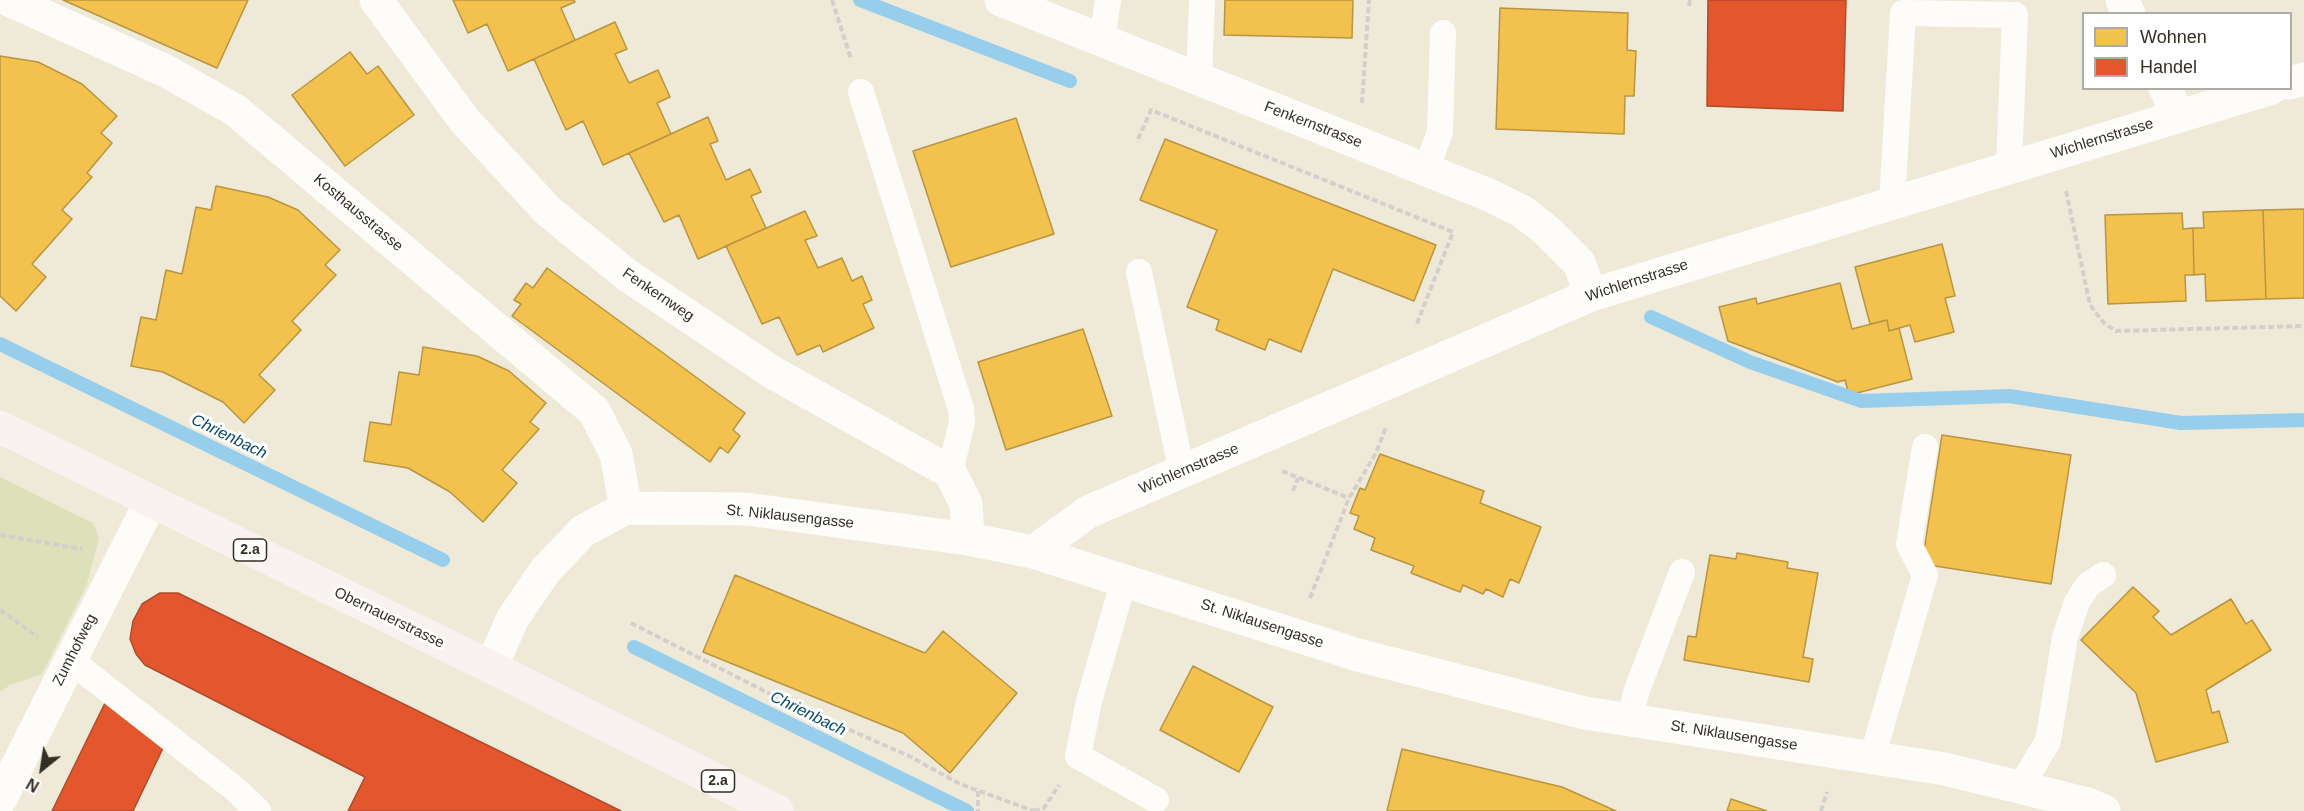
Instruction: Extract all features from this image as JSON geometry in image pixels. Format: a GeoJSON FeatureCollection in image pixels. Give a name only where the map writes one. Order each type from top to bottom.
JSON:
{"type":"FeatureCollection","features":[{"type":"Feature","properties":{"kind":"main road","name":"Obernauerstrasse"},"geometry":{"type":"LineString","coordinates":[[0,428],[491,667],[777,811]]}},
{"type":"Feature","properties":{"kind":"street","name":"Kosthausstrasse"},"geometry":{"type":"LineString","coordinates":[[9,0],[166,71],[235,110],[594,411],[616,454],[626,508]]}},
{"type":"Feature","properties":{"kind":"street","name":"Fenkernweg"},"geometry":{"type":"LineString","coordinates":[[376,0],[465,122],[548,211],[627,275],[772,372],[950,472]]}},
{"type":"Feature","properties":{"kind":"street","name":"Fenkernstrasse"},"geometry":{"type":"LineString","coordinates":[[1002,0],[1426,170],[1523,212],[1547,231],[1578,263],[1591,295]]}},
{"type":"Feature","properties":{"kind":"street","name":"Wichlernstrasse"},"geometry":{"type":"LineString","coordinates":[[1033,552],[1088,512],[1591,295],[2009,167],[2172,102],[2258,90]]}},
{"type":"Feature","properties":{"kind":"street"},"geometry":{"type":"LineString","coordinates":[[950,472],[966,504],[968,539]]}},
{"type":"Feature","properties":{"kind":"street","name":"Zumhofweg"},"geometry":{"type":"LineString","coordinates":[[0,800],[151,501]]}},
{"type":"Feature","properties":{"kind":"street","name":"St. Niklausengasse"},"geometry":{"type":"LineString","coordinates":[[491,667],[513,618],[545,571],[583,531],[626,508],[747,509],[968,539],[1033,552],[1358,655],[1585,713],[1945,769],[2032,798],[2104,811]]}},
{"type":"Feature","properties":{"kind":"lane"},"geometry":{"type":"LineString","coordinates":[[1102,41],[1108,0]]}},
{"type":"Feature","properties":{"kind":"lane"},"geometry":{"type":"LineString","coordinates":[[1198,79],[1202,0]]}},
{"type":"Feature","properties":{"kind":"lane"},"geometry":{"type":"LineString","coordinates":[[1892,203],[1903,14],[2015,15],[2009,167]]}},
{"type":"Feature","properties":{"kind":"lane"},"geometry":{"type":"LineString","coordinates":[[1426,170],[1440,132],[1443,33]]}},
{"type":"Feature","properties":{"kind":"lane"},"geometry":{"type":"LineString","coordinates":[[861,92],[961,410],[962,422],[950,472]]}},
{"type":"Feature","properties":{"kind":"lane"},"geometry":{"type":"LineString","coordinates":[[1139,272],[1182,471]]}},
{"type":"Feature","properties":{"kind":"lane"},"geometry":{"type":"LineString","coordinates":[[1872,758],[1925,575],[1909,544],[1925,447]]}},
{"type":"Feature","properties":{"kind":"lane"},"geometry":{"type":"LineString","coordinates":[[1629,720],[1637,690],[1682,572]]}},
{"type":"Feature","properties":{"kind":"lane"},"geometry":{"type":"LineString","coordinates":[[2032,798],[2048,741],[2065,637],[2077,602],[2088,585],[2103,575]]}},
{"type":"Feature","properties":{"kind":"lane"},"geometry":{"type":"LineString","coordinates":[[1125,580],[1089,701],[1078,756],[1156,800]]}},
{"type":"Feature","properties":{"kind":"lane"},"geometry":{"type":"LineString","coordinates":[[70,660],[235,789],[258,811]]}},
{"type":"Feature","properties":{"kind":"path"},"geometry":{"type":"LineString","coordinates":[[832,0],[861,92]]}},
{"type":"Feature","properties":{"kind":"path"},"geometry":{"type":"LineString","coordinates":[[1353,141],[1361,122],[1369,0]]}},
{"type":"Feature","properties":{"kind":"path"},"geometry":{"type":"LineString","coordinates":[[1689,6],[1690,0]]}},
{"type":"Feature","properties":{"kind":"path"},"geometry":{"type":"LineString","coordinates":[[1138,139],[1151,110],[1453,232],[1416,326],[1419,332]]}},
{"type":"Feature","properties":{"kind":"path"},"geometry":{"type":"LineString","coordinates":[[2066,187],[2090,305],[2104,323],[2116,331],[2304,326]]}},
{"type":"Feature","properties":{"kind":"path"},"geometry":{"type":"LineString","coordinates":[[1310,601],[1349,498],[1376,453],[1385,430]]}},
{"type":"Feature","properties":{"kind":"path"},"geometry":{"type":"LineString","coordinates":[[1275,468],[1349,498]]}},
{"type":"Feature","properties":{"kind":"path"},"geometry":{"type":"LineString","coordinates":[[1293,491],[1298,478]]}},
{"type":"Feature","properties":{"kind":"path"},"geometry":{"type":"LineString","coordinates":[[0,535],[88,550]]}},
{"type":"Feature","properties":{"kind":"path"},"geometry":{"type":"LineString","coordinates":[[631,623],[778,698],[911,757],[978,791],[1034,811]]}},
{"type":"Feature","properties":{"kind":"path"},"geometry":{"type":"LineString","coordinates":[[978,791],[978,810]]}},
{"type":"Feature","properties":{"kind":"green space"},"geometry":{"type":"Polygon","coordinates":[[[0,477],[93,523],[99,538],[87,584],[42,674],[10,685],[0,692],[0,477]]]}},
{"type":"Feature","properties":{"kind":"building: Wohnen"},"geometry":{"type":"Polygon","coordinates":[[[63,0],[248,0],[217,68],[63,0]]]}},
{"type":"Feature","properties":{"kind":"building: Wohnen"},"geometry":{"type":"Polygon","coordinates":[[[453,0],[574,0],[575,2],[561,8],[575,40],[508,71],[487,24],[468,33],[453,0]]]}},
{"type":"Feature","properties":{"kind":"building: Wohnen"},"geometry":{"type":"Polygon","coordinates":[[[1225,0],[1353,0],[1352,38],[1224,35],[1225,0]]]}},
{"type":"Feature","properties":{"kind":"building: Wohnen"},"geometry":{"type":"Polygon","coordinates":[[[1500,8],[1628,13],[1627,50],[1636,51],[1634,96],[1625,96],[1624,134],[1496,129],[1500,8]]]}},
{"type":"Feature","properties":{"kind":"building: Wohnen"},"geometry":{"type":"Polygon","coordinates":[[[615,22],[627,49],[615,54],[629,83],[658,70],[670,97],[657,103],[671,134],[603,165],[583,121],[566,130],[534,59],[615,22]]]}},
{"type":"Feature","properties":{"kind":"building: Wohnen"},"geometry":{"type":"Polygon","coordinates":[[[350,52],[367,74],[378,66],[414,115],[345,166],[292,95],[350,52]]]}},
{"type":"Feature","properties":{"kind":"building: Wohnen"},"geometry":{"type":"Polygon","coordinates":[[[0,56],[38,62],[82,84],[117,116],[101,133],[112,143],[87,173],[92,177],[62,210],[72,219],[32,264],[46,277],[16,311],[0,296],[0,56]]]}},
{"type":"Feature","properties":{"kind":"building: Wohnen"},"geometry":{"type":"Polygon","coordinates":[[[708,117],[718,141],[710,144],[726,180],[750,169],[761,192],[751,196],[766,228],[698,259],[679,215],[664,222],[629,153],[708,117]]]}},
{"type":"Feature","properties":{"kind":"building: Wohnen"},"geometry":{"type":"Polygon","coordinates":[[[1016,118],[1054,234],[951,267],[913,151],[1016,118]]]}},
{"type":"Feature","properties":{"kind":"building: Wohnen"},"geometry":{"type":"Polygon","coordinates":[[[1165,139],[1436,245],[1414,301],[1333,269],[1301,352],[1269,339],[1265,350],[1216,330],[1219,320],[1187,307],[1217,230],[1140,200],[1165,139]]]}},
{"type":"Feature","properties":{"kind":"building: Wohnen"},"geometry":{"type":"Polygon","coordinates":[[[216,186],[268,197],[298,210],[340,250],[325,265],[336,275],[292,321],[301,330],[259,375],[275,390],[244,423],[223,402],[163,372],[131,366],[141,317],[156,320],[166,270],[182,274],[196,207],[211,210],[216,186]]]}},
{"type":"Feature","properties":{"kind":"building: Wohnen"},"geometry":{"type":"Polygon","coordinates":[[[2304,209],[2304,298],[2266,299],[2263,210],[2304,209]]]}},
{"type":"Feature","properties":{"kind":"building: Wohnen"},"geometry":{"type":"Polygon","coordinates":[[[2263,210],[2266,299],[2206,301],[2205,274],[2194,275],[2193,228],[2204,228],[2203,212],[2263,210]]]}},
{"type":"Feature","properties":{"kind":"building: Wohnen"},"geometry":{"type":"Polygon","coordinates":[[[805,211],[817,236],[805,240],[818,268],[842,258],[852,281],[862,276],[872,300],[863,304],[874,328],[823,352],[820,345],[797,355],[779,317],[762,324],[726,246],[805,211]]]}},
{"type":"Feature","properties":{"kind":"building: Wohnen"},"geometry":{"type":"Polygon","coordinates":[[[2182,213],[2183,229],[2193,228],[2194,275],[2185,275],[2186,301],[2108,304],[2105,215],[2182,213]]]}},
{"type":"Feature","properties":{"kind":"building: Wohnen"},"geometry":{"type":"Polygon","coordinates":[[[1942,244],[1955,296],[1945,298],[1954,332],[1915,342],[1910,325],[1889,331],[1887,320],[1870,324],[1855,267],[1942,244]]]}},
{"type":"Feature","properties":{"kind":"building: Wohnen"},"geometry":{"type":"Polygon","coordinates":[[[547,268],[745,413],[733,430],[740,436],[728,453],[720,447],[710,462],[512,316],[521,304],[514,300],[526,283],[533,288],[547,268]]]}},
{"type":"Feature","properties":{"kind":"building: Wohnen"},"geometry":{"type":"Polygon","coordinates":[[[1840,283],[1852,329],[1887,320],[1889,331],[1899,328],[1912,379],[1849,395],[1845,380],[1838,382],[1728,341],[1719,307],[1756,298],[1757,304],[1840,283]]]}},
{"type":"Feature","properties":{"kind":"building: Wohnen"},"geometry":{"type":"Polygon","coordinates":[[[1083,329],[1112,416],[1006,450],[978,362],[1083,329]]]}},
{"type":"Feature","properties":{"kind":"building: Wohnen"},"geometry":{"type":"Polygon","coordinates":[[[423,347],[477,356],[509,371],[546,403],[530,422],[539,429],[502,470],[517,483],[483,522],[450,492],[408,468],[364,461],[370,422],[391,425],[399,372],[419,375],[423,347]]]}},
{"type":"Feature","properties":{"kind":"building: Wohnen"},"geometry":{"type":"Polygon","coordinates":[[[1942,435],[2071,455],[2051,584],[1922,564],[1942,435]]]}},
{"type":"Feature","properties":{"kind":"building: Wohnen"},"geometry":{"type":"Polygon","coordinates":[[[1380,454],[1484,491],[1480,503],[1541,527],[1519,583],[1510,579],[1503,597],[1486,589],[1483,594],[1463,585],[1460,592],[1411,573],[1414,566],[1371,550],[1375,538],[1354,529],[1359,516],[1350,513],[1360,488],[1365,490],[1380,454]]]}},
{"type":"Feature","properties":{"kind":"building: Wohnen"},"geometry":{"type":"Polygon","coordinates":[[[1737,553],[1788,562],[1787,568],[1818,573],[1803,657],[1813,659],[1809,682],[1684,660],[1688,636],[1696,637],[1710,555],[1736,559],[1737,553]]]}},
{"type":"Feature","properties":{"kind":"building: Wohnen"},"geometry":{"type":"Polygon","coordinates":[[[735,575],[925,653],[943,631],[1017,693],[950,773],[903,733],[703,652],[735,575]]]}},
{"type":"Feature","properties":{"kind":"building: Wohnen"},"geometry":{"type":"Polygon","coordinates":[[[2133,587],[2159,611],[2153,617],[2171,635],[2231,599],[2246,624],[2252,620],[2271,650],[2206,690],[2212,713],[2219,711],[2228,742],[2156,762],[2136,693],[2081,640],[2133,587]]]}},
{"type":"Feature","properties":{"kind":"building: Wohnen"},"geometry":{"type":"Polygon","coordinates":[[[1193,666],[1273,707],[1239,772],[1160,730],[1193,666]]]}},
{"type":"Feature","properties":{"kind":"building: Wohnen"},"geometry":{"type":"Polygon","coordinates":[[[1402,749],[1562,787],[1616,811],[1387,811],[1402,749]]]}},
{"type":"Feature","properties":{"kind":"building: Wohnen"},"geometry":{"type":"Polygon","coordinates":[[[1731,799],[1767,811],[1727,811],[1731,799]]]}},
{"type":"Feature","properties":{"kind":"building: Handel"},"geometry":{"type":"Polygon","coordinates":[[[1708,0],[1846,0],[1843,111],[1707,106],[1708,0]]]}},
{"type":"Feature","properties":{"kind":"building: Handel"},"geometry":{"type":"Polygon","coordinates":[[[160,593],[178,593],[621,811],[348,811],[365,777],[145,665],[136,654],[130,639],[133,621],[142,604],[160,593]]]}},
{"type":"Feature","properties":{"kind":"building: Handel"},"geometry":{"type":"Polygon","coordinates":[[[105,703],[164,746],[133,811],[52,811],[105,703]]]}},
{"type":"Feature","properties":{"kind":"waterway"},"geometry":{"type":"LineString","coordinates":[[860,0],[1070,81]]}},
{"type":"Feature","properties":{"kind":"waterway"},"geometry":{"type":"LineString","coordinates":[[1651,317],[1750,362],[1861,401],[2009,396],[2181,423],[2304,420]]}},
{"type":"Feature","properties":{"kind":"waterway","name":"Chrienbach"},"geometry":{"type":"LineString","coordinates":[[0,344],[443,560]]}},
{"type":"Feature","properties":{"kind":"waterway","name":"Chrienbach"},"geometry":{"type":"LineString","coordinates":[[634,647],[967,811]]}}]}
